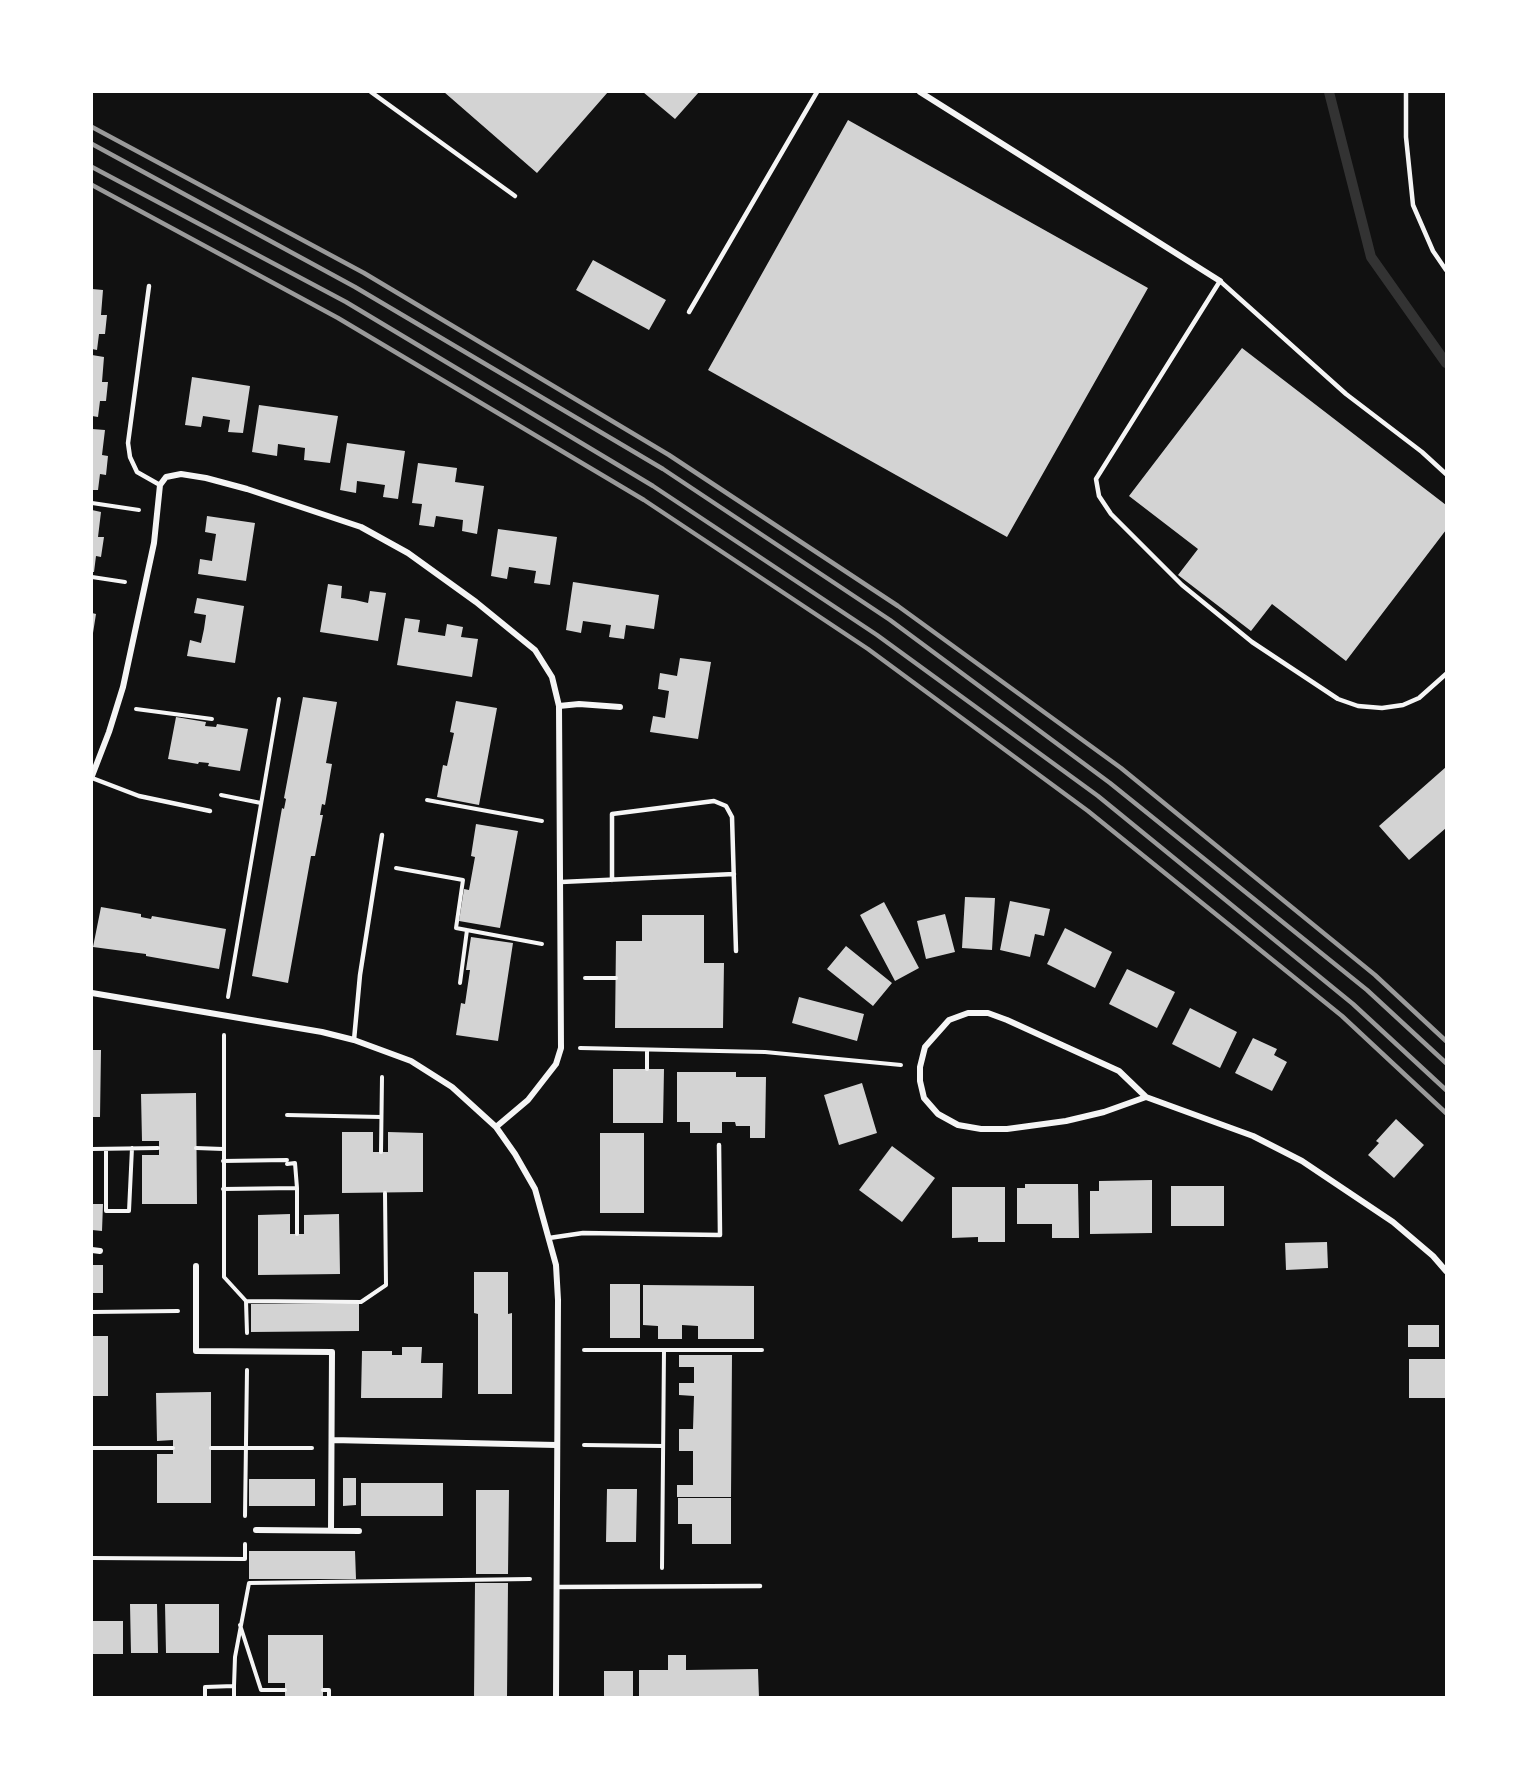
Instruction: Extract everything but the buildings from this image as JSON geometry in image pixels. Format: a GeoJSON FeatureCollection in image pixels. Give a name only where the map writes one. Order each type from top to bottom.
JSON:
{"type":"FeatureCollection","features":[{"type":"Feature","properties":{"kind":"street"},"geometry":{"type":"LineString","coordinates":[[920,92],[1220,281]]}},
{"type":"Feature","properties":{"kind":"street"},"geometry":{"type":"LineString","coordinates":[[92,777],[123,687],[154,543],[159,485],[166,477],[182,474],[207,478],[361,527],[399,548],[476,602],[535,650],[552,677],[559,706],[561,1048],[556,1064],[528,1100],[496,1127]]}},
{"type":"Feature","properties":{"kind":"street"},"geometry":{"type":"LineString","coordinates":[[559,706],[579,704],[620,707]]}},
{"type":"Feature","properties":{"kind":"street"},"geometry":{"type":"LineString","coordinates":[[92,993],[288,1026],[354,1040],[411,1061],[452,1087],[496,1127],[515,1154],[535,1189],[556,1265],[558,1300],[556,1698]]}},
{"type":"Feature","properties":{"kind":"street"},"geometry":{"type":"LineString","coordinates":[[1146,1097],[1104,1112],[1066,1121],[1007,1129],[981,1129],[958,1125],[938,1114],[924,1098],[920,1067],[925,1047],[949,1020],[968,1013],[987,1013],[1007,1020],[1119,1071],[1146,1097],[1253,1136],[1302,1161],[1393,1222],[1433,1256],[1446,1271]]}},
{"type":"Feature","properties":{"kind":"street"},"geometry":{"type":"LineString","coordinates":[[92,1250],[100,1251]]}},
{"type":"Feature","properties":{"kind":"street"},"geometry":{"type":"LineString","coordinates":[[196,1266],[196,1351],[332,1352],[331,1530]]}},
{"type":"Feature","properties":{"kind":"street"},"geometry":{"type":"LineString","coordinates":[[332,1444],[556,1444]]}},
{"type":"Feature","properties":{"kind":"street"},"geometry":{"type":"LineString","coordinates":[[256,1530],[359,1531]]}},
{"type":"Feature","properties":{"kind":"lane"},"geometry":{"type":"LineString","coordinates":[[371,92],[515,196]]}},
{"type":"Feature","properties":{"kind":"lane"},"geometry":{"type":"LineString","coordinates":[[688,312],[817,92]]}},
{"type":"Feature","properties":{"kind":"lane"},"geometry":{"type":"LineString","coordinates":[[1406,92],[1406,137],[1413,205],[1432,251],[1446,270]]}},
{"type":"Feature","properties":{"kind":"lane"},"geometry":{"type":"LineString","coordinates":[[1446,474],[1422,452],[1346,394],[1220,281],[1096,479],[1099,496],[1112,514],[1182,585],[1252,642],[1338,699],[1358,706],[1382,708],[1403,705],[1419,698],[1446,674]]}},
{"type":"Feature","properties":{"kind":"lane"},"geometry":{"type":"LineString","coordinates":[[149,286],[128,443],[130,457],[137,472],[159,485]]}},
{"type":"Feature","properties":{"kind":"lane"},"geometry":{"type":"LineString","coordinates":[[92,777],[139,796],[210,811]]}},
{"type":"Feature","properties":{"kind":"lane"},"geometry":{"type":"LineString","coordinates":[[612,880],[612,814],[714,801],[726,806],[732,817],[736,951]]}},
{"type":"Feature","properties":{"kind":"lane"},"geometry":{"type":"LineString","coordinates":[[354,1040],[360,975],[382,835]]}},
{"type":"Feature","properties":{"kind":"lane"},"geometry":{"type":"LineString","coordinates":[[561,882],[734,874]]}},
{"type":"Feature","properties":{"kind":"lane"},"geometry":{"type":"LineString","coordinates":[[549,1238],[583,1233],[720,1234],[719,1144]]}},
{"type":"Feature","properties":{"kind":"lane"},"geometry":{"type":"LineString","coordinates":[[557,1587],[760,1586]]}},
{"type":"Feature","properties":{"kind":"path"},"geometry":{"type":"LineString","coordinates":[[92,503],[157,514]]}},
{"type":"Feature","properties":{"kind":"path"},"geometry":{"type":"LineString","coordinates":[[92,577],[146,585]]}},
{"type":"Feature","properties":{"kind":"path"},"geometry":{"type":"LineString","coordinates":[[228,990],[279,699]]}},
{"type":"Feature","properties":{"kind":"path"},"geometry":{"type":"LineString","coordinates":[[117,707],[212,719]]}},
{"type":"Feature","properties":{"kind":"path"},"geometry":{"type":"LineString","coordinates":[[427,800],[561,824]]}},
{"type":"Feature","properties":{"kind":"path"},"geometry":{"type":"LineString","coordinates":[[377,864],[463,880],[456,928],[561,948]]}},
{"type":"Feature","properties":{"kind":"path"},"geometry":{"type":"LineString","coordinates":[[460,983],[467,930]]}},
{"type":"Feature","properties":{"kind":"path"},"geometry":{"type":"LineString","coordinates":[[585,978],[616,978]]}},
{"type":"Feature","properties":{"kind":"path"},"geometry":{"type":"LineString","coordinates":[[561,1048],[765,1052],[920,1067]]}},
{"type":"Feature","properties":{"kind":"path"},"geometry":{"type":"LineString","coordinates":[[647,1050],[647,1069]]}},
{"type":"Feature","properties":{"kind":"path"},"geometry":{"type":"LineString","coordinates":[[381,1152],[382,1077]]}},
{"type":"Feature","properties":{"kind":"path"},"geometry":{"type":"LineString","coordinates":[[287,1115],[381,1117]]}},
{"type":"Feature","properties":{"kind":"path"},"geometry":{"type":"LineString","coordinates":[[106,1149],[106,1211],[118,1211],[129,1210],[132,1148]]}},
{"type":"Feature","properties":{"kind":"path"},"geometry":{"type":"LineString","coordinates":[[92,1149],[158,1148]]}},
{"type":"Feature","properties":{"kind":"path"},"geometry":{"type":"LineString","coordinates":[[196,1148],[223,1149]]}},
{"type":"Feature","properties":{"kind":"path"},"geometry":{"type":"LineString","coordinates":[[223,1161],[296,1163],[297,1234]]}},
{"type":"Feature","properties":{"kind":"path"},"geometry":{"type":"LineString","coordinates":[[223,1189],[297,1188]]}},
{"type":"Feature","properties":{"kind":"path"},"geometry":{"type":"LineString","coordinates":[[246,1301],[361,1302],[386,1286],[385,1193]]}},
{"type":"Feature","properties":{"kind":"path"},"geometry":{"type":"LineString","coordinates":[[92,1312],[196,1311]]}},
{"type":"Feature","properties":{"kind":"path"},"geometry":{"type":"LineString","coordinates":[[584,1350],[762,1350]]}},
{"type":"Feature","properties":{"kind":"path"},"geometry":{"type":"LineString","coordinates":[[662,1574],[664,1350]]}},
{"type":"Feature","properties":{"kind":"path"},"geometry":{"type":"LineString","coordinates":[[211,1448],[332,1444]]}},
{"type":"Feature","properties":{"kind":"path"},"geometry":{"type":"LineString","coordinates":[[584,1445],[663,1446]]}},
{"type":"Feature","properties":{"kind":"path"},"geometry":{"type":"LineString","coordinates":[[92,1448],[173,1448]]}},
{"type":"Feature","properties":{"kind":"path"},"geometry":{"type":"LineString","coordinates":[[234,1698],[235,1657],[249,1583],[530,1579]]}},
{"type":"Feature","properties":{"kind":"path"},"geometry":{"type":"LineString","coordinates":[[240,1623],[261,1690],[285,1690]]}},
{"type":"Feature","properties":{"kind":"path"},"geometry":{"type":"LineString","coordinates":[[205,1698],[205,1687],[234,1686]]}},
{"type":"Feature","properties":{"kind":"path"},"geometry":{"type":"LineString","coordinates":[[323,1690],[329,1690],[329,1698]]}},
{"type":"Feature","properties":{"kind":"waterway"},"geometry":{"type":"LineString","coordinates":[[1329,92],[1371,257],[1446,363]]}},
{"type":"Feature","properties":{"kind":"railway"},"geometry":{"type":"LineString","coordinates":[[92,127],[364,273],[669,455],[898,606],[1121,768],[1375,975],[1446,1041]]}},
{"type":"Feature","properties":{"kind":"railway"},"geometry":{"type":"LineString","coordinates":[[92,144],[355,287],[663,469],[890,620],[1110,783],[1367,990],[1446,1063]]}},
{"type":"Feature","properties":{"kind":"railway"},"geometry":{"type":"LineString","coordinates":[[92,167],[346,302],[653,486],[877,635],[1098,796],[1353,1004],[1446,1090]]}},
{"type":"Feature","properties":{"kind":"railway"},"geometry":{"type":"LineString","coordinates":[[92,185],[338,318],[644,500],[868,649],[1088,811],[1342,1016],[1446,1113]]}}]}
